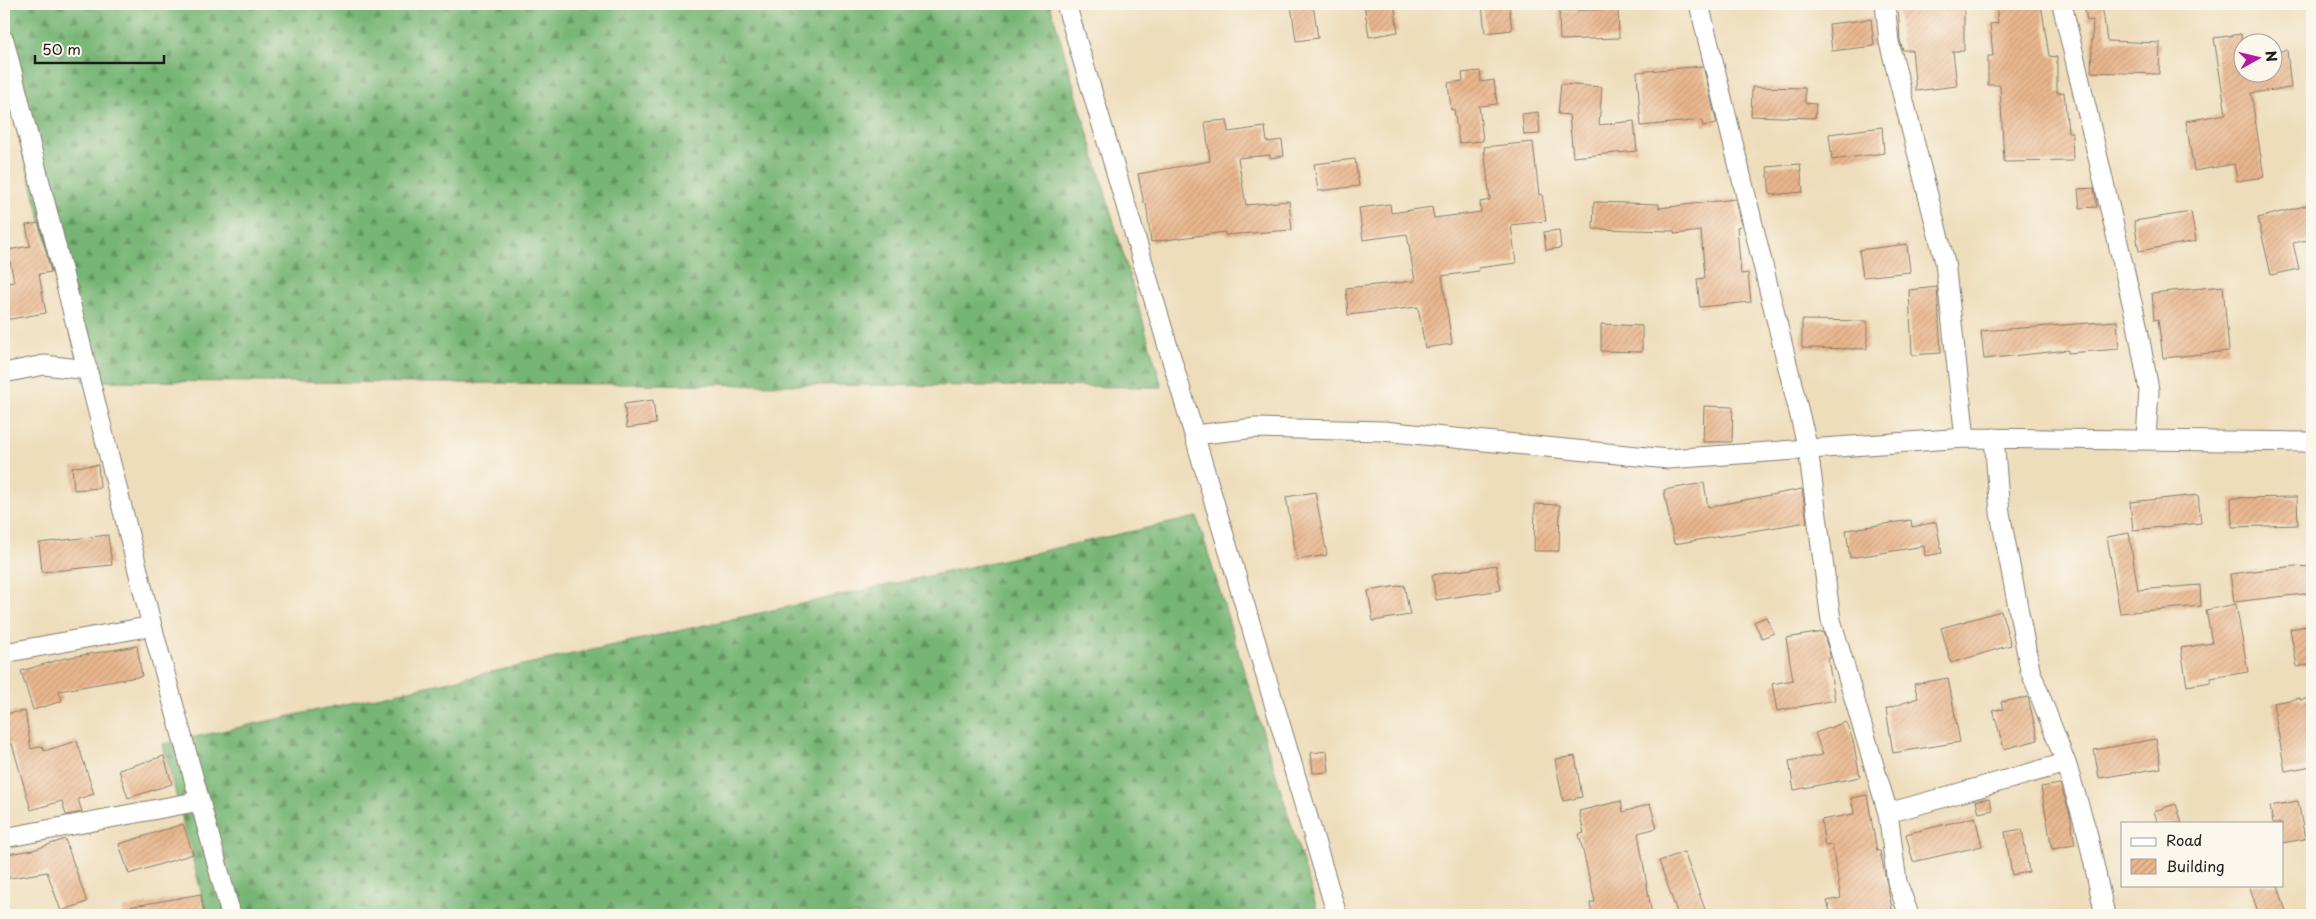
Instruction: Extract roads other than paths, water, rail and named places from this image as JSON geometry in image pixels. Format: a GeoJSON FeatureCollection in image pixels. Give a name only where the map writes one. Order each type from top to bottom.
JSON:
{"type":"FeatureCollection","features":[{"type":"Feature","properties":{"kind":"street"},"geometry":{"type":"LineString","coordinates":[[1066,4],[1107,135],[1337,915]]}},
{"type":"Feature","properties":{"kind":"street"},"geometry":{"type":"LineString","coordinates":[[1698,4],[1808,449],[1831,620],[1888,813],[1897,882],[1909,915]]}},
{"type":"Feature","properties":{"kind":"street"},"geometry":{"type":"LineString","coordinates":[[1885,4],[1889,42],[1945,262],[1966,438]]}},
{"type":"Feature","properties":{"kind":"street"},"geometry":{"type":"LineString","coordinates":[[2062,4],[2137,324],[2149,390],[2146,439]]}},
{"type":"Feature","properties":{"kind":"street"},"geometry":{"type":"LineString","coordinates":[[4,40],[152,626],[231,915]]}},
{"type":"Feature","properties":{"kind":"street"},"geometry":{"type":"LineString","coordinates":[[4,373],[44,365],[88,370]]}},
{"type":"Feature","properties":{"kind":"street"},"geometry":{"type":"LineString","coordinates":[[1194,435],[1256,428],[1383,430],[1668,459],[1966,438],[2312,442]]}},
{"type":"Feature","properties":{"kind":"street"},"geometry":{"type":"LineString","coordinates":[[1994,438],[2000,513],[2030,670],[2066,763],[2087,832],[2105,915]]}},
{"type":"Feature","properties":{"kind":"street"},"geometry":{"type":"LineString","coordinates":[[4,653],[152,626]]}},
{"type":"Feature","properties":{"kind":"street"},"geometry":{"type":"LineString","coordinates":[[1888,813],[2066,763]]}},
{"type":"Feature","properties":{"kind":"street"},"geometry":{"type":"LineString","coordinates":[[4,838],[200,801]]}}]}
